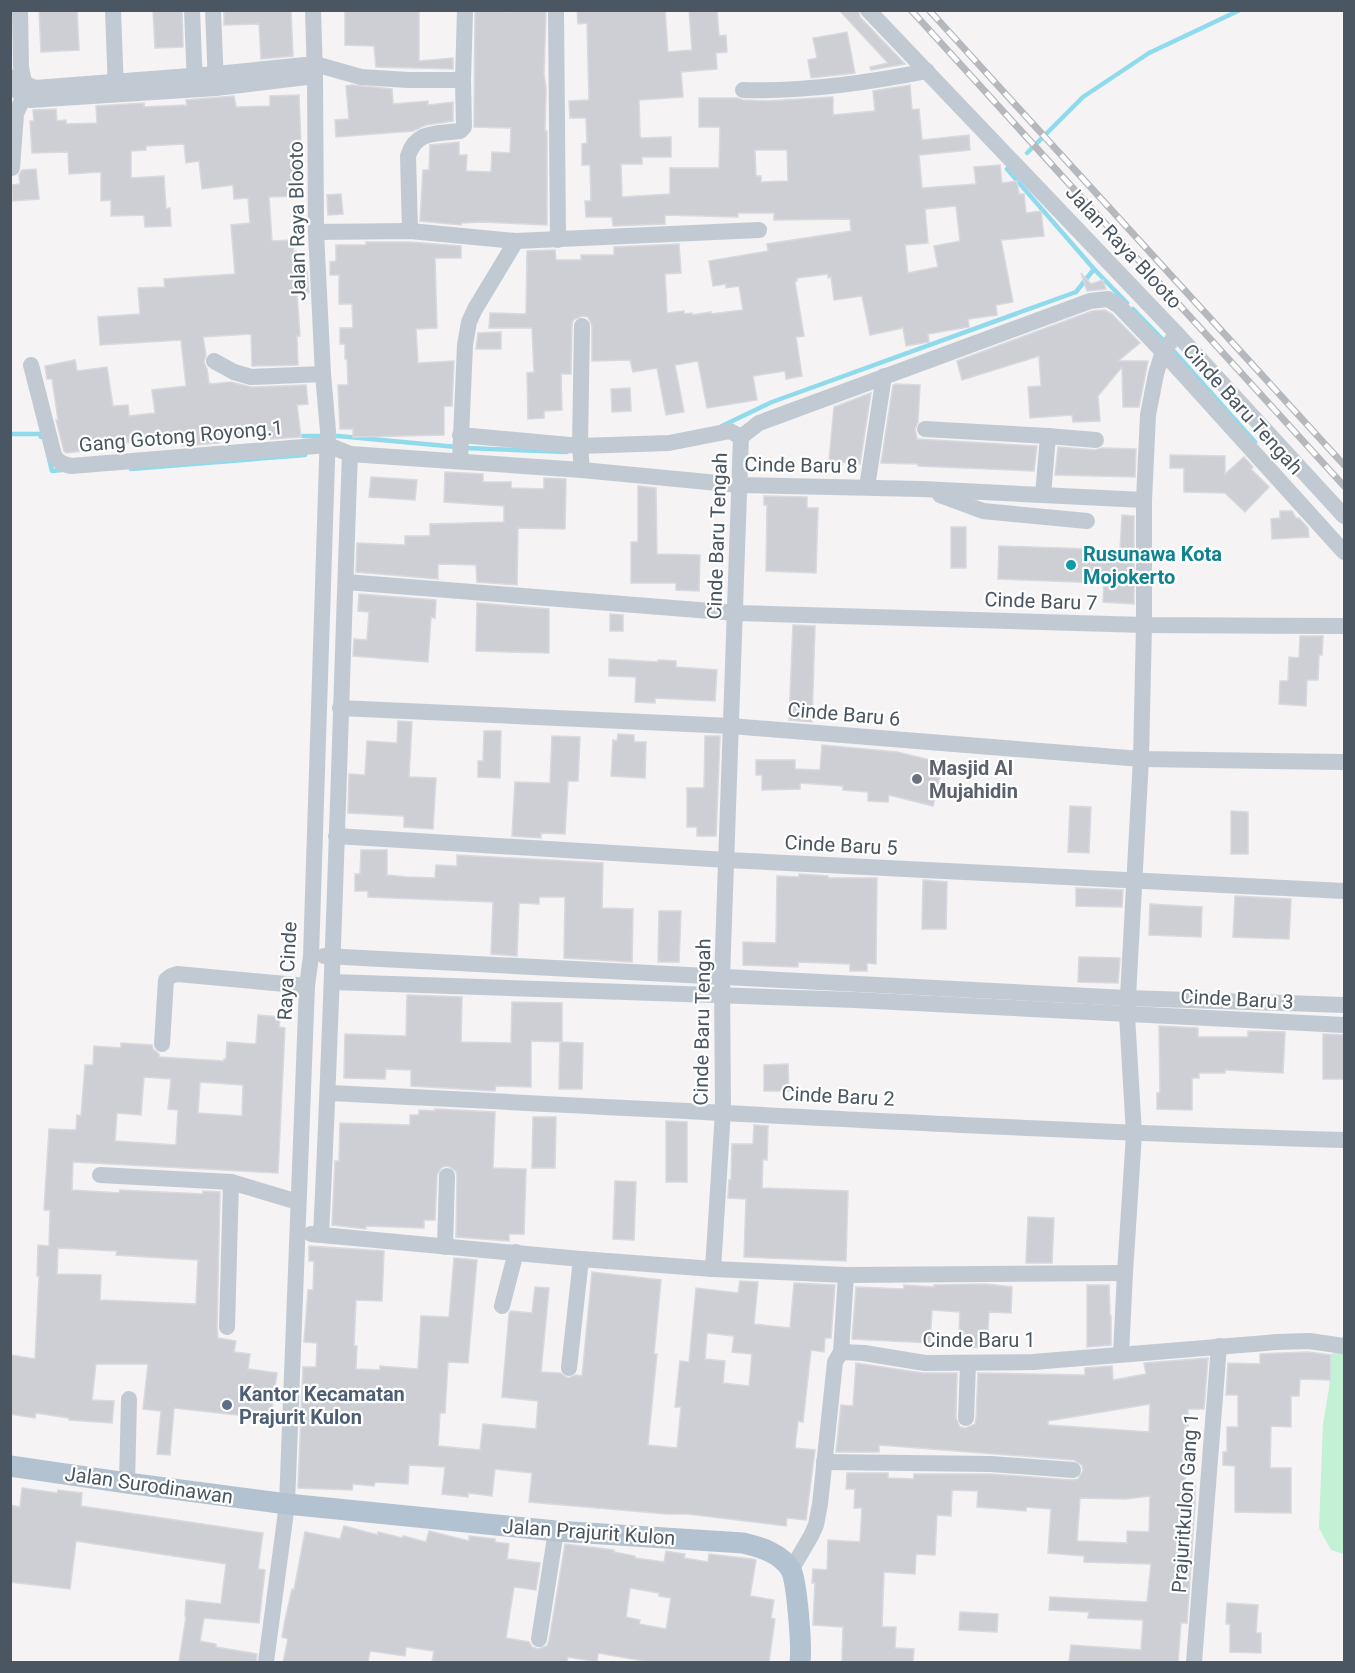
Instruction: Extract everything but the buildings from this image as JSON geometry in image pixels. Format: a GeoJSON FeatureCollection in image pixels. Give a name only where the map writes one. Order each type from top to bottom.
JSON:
{"type":"FeatureCollection","features":[{"type":"Feature","properties":{"kind":"main road","name":"Jalan Surodinawan"},"geometry":{"type":"LineString","coordinates":[[10,1466],[127,1484],[287,1504]]}},
{"type":"Feature","properties":{"kind":"main road","name":"Jalan Prajurit Kulon"},"geometry":{"type":"LineString","coordinates":[[287,1504],[556,1531],[743,1543],[762,1547],[780,1558],[791,1570]]}},
{"type":"Feature","properties":{"kind":"main road"},"geometry":{"type":"LineString","coordinates":[[791,1570],[800,1627],[800,1662]]}},
{"type":"Feature","properties":{"kind":"street"},"geometry":{"type":"LineString","coordinates":[[20,10],[21,67],[30,100],[116,88],[216,81],[315,70],[362,77],[463,80]]}},
{"type":"Feature","properties":{"kind":"street"},"geometry":{"type":"LineString","coordinates":[[113,10],[116,88]]}},
{"type":"Feature","properties":{"kind":"street"},"geometry":{"type":"LineString","coordinates":[[192,10],[194,82]]}},
{"type":"Feature","properties":{"kind":"street"},"geometry":{"type":"LineString","coordinates":[[213,10],[216,81]]}},
{"type":"Feature","properties":{"kind":"street","name":"Jalan Raya Blooto"},"geometry":{"type":"LineString","coordinates":[[313,10],[316,232],[323,374],[335,445]]}},
{"type":"Feature","properties":{"kind":"street"},"geometry":{"type":"LineString","coordinates":[[410,231],[408,156],[411,147],[423,136],[463,129],[465,10]]}},
{"type":"Feature","properties":{"kind":"street"},"geometry":{"type":"LineString","coordinates":[[556,10],[558,240]]}},
{"type":"Feature","properties":{"kind":"street","name":"Jalan Raya Blooto"},"geometry":{"type":"LineString","coordinates":[[868,10],[927,72],[1168,345],[1344,516]]}},
{"type":"Feature","properties":{"kind":"street"},"geometry":{"type":"LineString","coordinates":[[743,90],[762,91],[829,86],[927,72]]}},
{"type":"Feature","properties":{"kind":"street"},"geometry":{"type":"LineString","coordinates":[[10,77],[15,88],[26,92]]}},
{"type":"Feature","properties":{"kind":"street"},"geometry":{"type":"LineString","coordinates":[[12,168],[16,114],[26,92]]}},
{"type":"Feature","properties":{"kind":"street"},"geometry":{"type":"LineString","coordinates":[[316,232],[410,231],[516,241],[759,230]]}},
{"type":"Feature","properties":{"kind":"street"},"geometry":{"type":"LineString","coordinates":[[516,241],[469,321],[465,345],[460,447],[581,457],[730,431],[741,437]]}},
{"type":"Feature","properties":{"kind":"street","name":"Cinde Baru Tengah"},"geometry":{"type":"LineString","coordinates":[[713,1269],[723,1111],[722,978],[741,437],[759,423],[1098,299],[1108,299],[1168,345],[1344,552]]}},
{"type":"Feature","properties":{"kind":"street"},"geometry":{"type":"LineString","coordinates":[[581,457],[582,326]]}},
{"type":"Feature","properties":{"kind":"street"},"geometry":{"type":"LineString","coordinates":[[1121,1354],[1134,1134],[1127,1007],[1141,759],[1144,500],[1149,415],[1168,345]]}},
{"type":"Feature","properties":{"kind":"street"},"geometry":{"type":"LineString","coordinates":[[214,361],[234,372],[251,377],[323,374]]}},
{"type":"Feature","properties":{"kind":"street","name":"Gang Gotong Royong.1"},"geometry":{"type":"LineString","coordinates":[[31,365],[54,455],[58,462],[63,464],[71,466],[335,445]]}},
{"type":"Feature","properties":{"kind":"street"},"geometry":{"type":"LineString","coordinates":[[867,487],[884,376]]}},
{"type":"Feature","properties":{"kind":"street"},"geometry":{"type":"LineString","coordinates":[[925,429],[1096,440]]}},
{"type":"Feature","properties":{"kind":"street"},"geometry":{"type":"LineString","coordinates":[[1043,495],[1048,436]]}},
{"type":"Feature","properties":{"kind":"street","name":"Cinde Baru 8"},"geometry":{"type":"LineString","coordinates":[[335,445],[460,447],[581,457],[739,485],[922,489],[1144,500]]}},
{"type":"Feature","properties":{"kind":"street","name":"Raya Cinde"},"geometry":{"type":"LineString","coordinates":[[266,1662],[287,1504],[307,986],[322,956],[336,836],[345,582],[335,445]]}},
{"type":"Feature","properties":{"kind":"street","name":"Raya Cinde"},"geometry":{"type":"LineString","coordinates":[[321,1235],[333,982],[322,956],[335,445]]}},
{"type":"Feature","properties":{"kind":"street"},"geometry":{"type":"LineString","coordinates":[[922,489],[982,511],[1087,521]]}},
{"type":"Feature","properties":{"kind":"street","name":"Cinde Baru 7"},"geometry":{"type":"LineString","coordinates":[[345,582],[736,613],[1144,626],[1344,626]]}},
{"type":"Feature","properties":{"kind":"street","name":"Cinde Baru 6"},"geometry":{"type":"LineString","coordinates":[[340,708],[731,726],[1141,759],[1344,762]]}},
{"type":"Feature","properties":{"kind":"street","name":"Cinde Baru 5"},"geometry":{"type":"LineString","coordinates":[[336,836],[727,860],[1344,891]]}},
{"type":"Feature","properties":{"kind":"street"},"geometry":{"type":"LineString","coordinates":[[322,956],[722,978],[1127,1007]]}},
{"type":"Feature","properties":{"kind":"street"},"geometry":{"type":"LineString","coordinates":[[162,1044],[166,980],[171,976],[177,974],[307,986]]}},
{"type":"Feature","properties":{"kind":"street"},"geometry":{"type":"LineString","coordinates":[[333,982],[1127,1007],[1344,1005]]}},
{"type":"Feature","properties":{"kind":"street","name":"Cinde Baru 3"},"geometry":{"type":"LineString","coordinates":[[1127,1007],[1344,1025]]}},
{"type":"Feature","properties":{"kind":"street","name":"Cinde Baru 2"},"geometry":{"type":"LineString","coordinates":[[328,1093],[723,1111],[1134,1134],[1344,1140]]}},
{"type":"Feature","properties":{"kind":"street"},"geometry":{"type":"LineString","coordinates":[[100,1175],[231,1182],[298,1202]]}},
{"type":"Feature","properties":{"kind":"street"},"geometry":{"type":"LineString","coordinates":[[445,1247],[447,1176]]}},
{"type":"Feature","properties":{"kind":"street"},"geometry":{"type":"LineString","coordinates":[[226,1327],[231,1182]]}},
{"type":"Feature","properties":{"kind":"street"},"geometry":{"type":"LineString","coordinates":[[298,1233],[713,1269],[846,1275],[1125,1273]]}},
{"type":"Feature","properties":{"kind":"street"},"geometry":{"type":"LineString","coordinates":[[502,1306],[516,1252]]}},
{"type":"Feature","properties":{"kind":"street"},"geometry":{"type":"LineString","coordinates":[[569,1368],[581,1259]]}},
{"type":"Feature","properties":{"kind":"street"},"geometry":{"type":"LineString","coordinates":[[791,1570],[816,1525],[835,1362],[841,1352],[846,1275]]}},
{"type":"Feature","properties":{"kind":"street","name":"Cinde Baru 1"},"geometry":{"type":"LineString","coordinates":[[841,1352],[925,1362],[968,1364],[1033,1362],[1219,1346],[1309,1341],[1344,1346]]}},
{"type":"Feature","properties":{"kind":"street","name":"Prajuritkulon Gang 1"},"geometry":{"type":"LineString","coordinates":[[1194,1662],[1219,1346]]}},
{"type":"Feature","properties":{"kind":"street"},"geometry":{"type":"LineString","coordinates":[[966,1418],[968,1364]]}},
{"type":"Feature","properties":{"kind":"street"},"geometry":{"type":"LineString","coordinates":[[127,1484],[129,1400]]}},
{"type":"Feature","properties":{"kind":"street"},"geometry":{"type":"LineString","coordinates":[[824,1462],[984,1463],[1073,1470]]}},
{"type":"Feature","properties":{"kind":"street"},"geometry":{"type":"LineString","coordinates":[[539,1639],[556,1531]]}},
{"type":"Feature","properties":{"kind":"green space"},"geometry":{"type":"Polygon","coordinates":[[[1332,1353],[1344,1353],[1344,1554],[1331,1550],[1319,1528],[1323,1424],[1332,1353]]]}},
{"type":"Feature","properties":{"kind":"waterway"},"geometry":{"type":"LineString","coordinates":[[1027,153],[1083,97],[1149,53],[1240,10]]}},
{"type":"Feature","properties":{"kind":"waterway"},"geometry":{"type":"LineString","coordinates":[[1007,169],[1094,269],[1127,303]]}},
{"type":"Feature","properties":{"kind":"waterway"},"geometry":{"type":"LineString","coordinates":[[722,426],[772,402],[1076,292],[1094,269]]}},
{"type":"Feature","properties":{"kind":"waterway"},"geometry":{"type":"LineString","coordinates":[[1133,309],[1165,342]]}},
{"type":"Feature","properties":{"kind":"waterway"},"geometry":{"type":"LineString","coordinates":[[1171,348],[1255,442]]}},
{"type":"Feature","properties":{"kind":"waterway"},"geometry":{"type":"LineString","coordinates":[[10,434],[40,434],[41,437]]}},
{"type":"Feature","properties":{"kind":"waterway"},"geometry":{"type":"LineString","coordinates":[[303,436],[338,436],[457,447]]}},
{"type":"Feature","properties":{"kind":"waterway"},"geometry":{"type":"LineString","coordinates":[[465,448],[567,452]]}},
{"type":"Feature","properties":{"kind":"waterway"},"geometry":{"type":"LineString","coordinates":[[131,469],[305,455]]}},
{"type":"Feature","properties":{"kind":"waterway"},"geometry":{"type":"LineString","coordinates":[[49,459],[52,471],[62,470]]}},
{"type":"Feature","properties":{"kind":"railway"},"geometry":{"type":"LineString","coordinates":[[911,10],[1344,486]]}},
{"type":"Feature","properties":{"kind":"railway"},"geometry":{"type":"LineString","coordinates":[[929,10],[1344,465]]}},
{"type":"Feature","properties":{"kind":"place","name":"Rusunawa Kota Mojokerto"},"geometry":{"type":"Point","coordinates":[1071,565]}},
{"type":"Feature","properties":{"kind":"place","name":"Masjid Al Mujahidin"},"geometry":{"type":"Point","coordinates":[917,779]}},
{"type":"Feature","properties":{"kind":"place","name":"Kantor Kecamatan Prajurit Kulon"},"geometry":{"type":"Point","coordinates":[227,1405]}}]}
